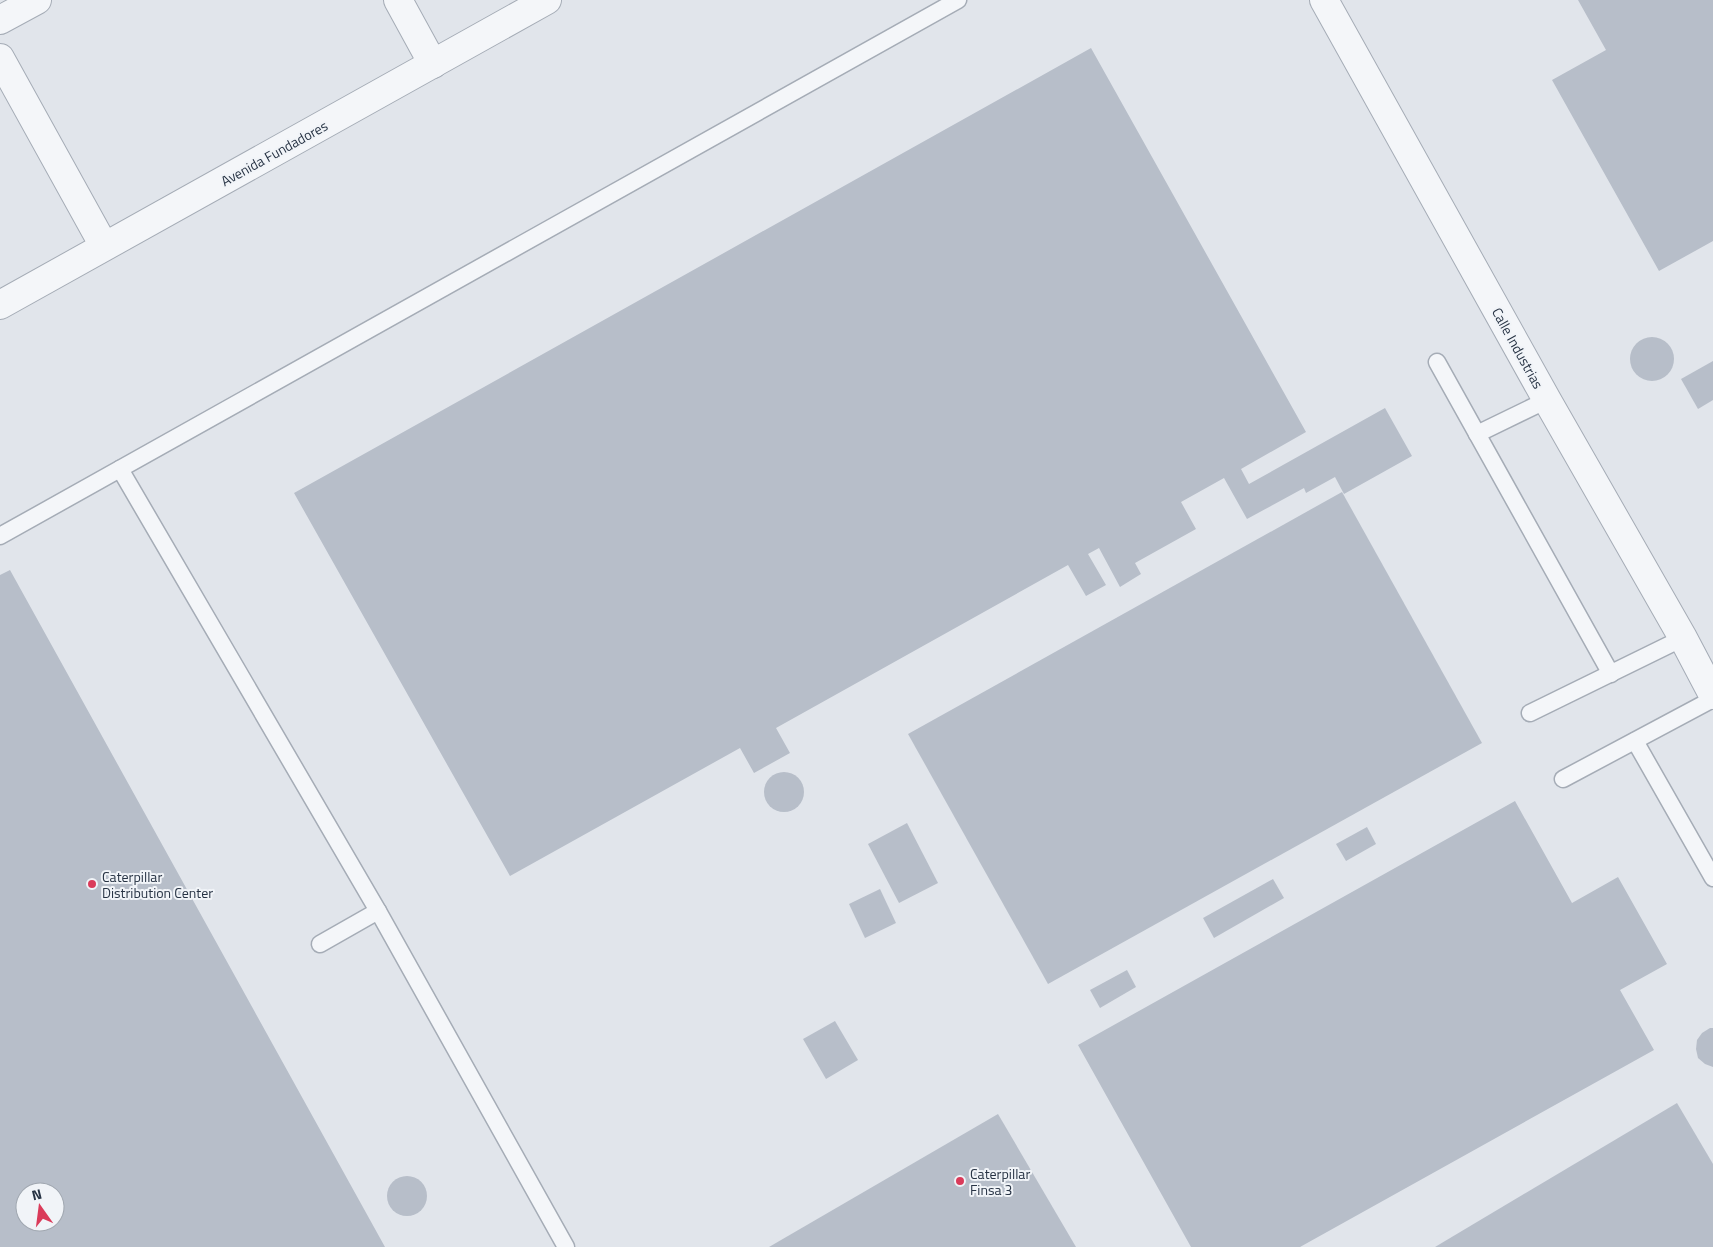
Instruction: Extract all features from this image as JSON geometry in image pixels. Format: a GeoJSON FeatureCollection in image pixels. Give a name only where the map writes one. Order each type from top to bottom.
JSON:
{"type":"FeatureCollection","features":[{"type":"Feature","properties":{"kind":"street"},"geometry":{"type":"LineString","coordinates":[[0,20],[37,0]]}},
{"type":"Feature","properties":{"kind":"street"},"geometry":{"type":"LineString","coordinates":[[398,0],[433,64]]}},
{"type":"Feature","properties":{"kind":"street","name":"Avenida Fundadores"},"geometry":{"type":"LineString","coordinates":[[0,305],[547,0]]}},
{"type":"Feature","properties":{"kind":"street","name":"Calle Industrias"},"geometry":{"type":"LineString","coordinates":[[1324,0],[1547,400],[1683,638],[1713,695]]}},
{"type":"Feature","properties":{"kind":"street"},"geometry":{"type":"LineString","coordinates":[[0,58],[104,246]]}},
{"type":"Feature","properties":{"kind":"lane"},"geometry":{"type":"LineString","coordinates":[[0,536],[958,0]]}},
{"type":"Feature","properties":{"kind":"lane"},"geometry":{"type":"LineString","coordinates":[[1437,362],[1611,674]]}},
{"type":"Feature","properties":{"kind":"lane"},"geometry":{"type":"LineString","coordinates":[[1478,434],[1547,400]]}},
{"type":"Feature","properties":{"kind":"lane"},"geometry":{"type":"LineString","coordinates":[[120,469],[378,911],[566,1247]]}},
{"type":"Feature","properties":{"kind":"lane"},"geometry":{"type":"LineString","coordinates":[[1530,713],[1683,638]]}},
{"type":"Feature","properties":{"kind":"lane"},"geometry":{"type":"LineString","coordinates":[[1563,779],[1713,699]]}},
{"type":"Feature","properties":{"kind":"lane"},"geometry":{"type":"LineString","coordinates":[[1635,741],[1713,878]]}},
{"type":"Feature","properties":{"kind":"lane"},"geometry":{"type":"LineString","coordinates":[[320,944],[378,911]]}},
{"type":"Feature","properties":{"kind":"building"},"geometry":{"type":"Polygon","coordinates":[[[1578,0],[1713,0],[1713,241],[1659,271],[1552,80],[1606,50],[1578,0]]]}},
{"type":"Feature","properties":{"kind":"building"},"geometry":{"type":"Polygon","coordinates":[[[1091,48],[1306,432],[1241,469],[1249,484],[1385,408],[1412,456],[1344,494],[1335,477],[1306,493],[1304,488],[1247,519],[1224,478],[1181,502],[1196,529],[1135,563],[1141,574],[1120,587],[1099,548],[1088,554],[1106,585],[1086,596],[1068,565],[776,728],[790,753],[754,773],[740,748],[510,876],[294,493],[1091,48]]]}},
{"type":"Feature","properties":{"kind":"building"},"geometry":{"type":"Polygon","coordinates":[[[1656,337],[1668,343],[1673,350],[1673,368],[1668,375],[1661,380],[1648,381],[1640,378],[1633,371],[1630,355],[1633,347],[1640,340],[1656,337]]]}},
{"type":"Feature","properties":{"kind":"building"},"geometry":{"type":"Polygon","coordinates":[[[1713,361],[1713,400],[1698,409],[1681,379],[1713,361]]]}},
{"type":"Feature","properties":{"kind":"building"},"geometry":{"type":"Polygon","coordinates":[[[1342,492],[1482,743],[1048,984],[908,734],[1342,492]]]}},
{"type":"Feature","properties":{"kind":"building","name":"Caterpillar Distribution Center"},"geometry":{"type":"Polygon","coordinates":[[[10,570],[385,1247],[0,1247],[0,575],[10,570]]]}},
{"type":"Feature","properties":{"kind":"building"},"geometry":{"type":"Polygon","coordinates":[[[784,772],[798,778],[804,792],[798,806],[784,812],[770,806],[764,792],[770,778],[784,772]]]}},
{"type":"Feature","properties":{"kind":"building"},"geometry":{"type":"Polygon","coordinates":[[[1515,801],[1572,903],[1618,877],[1667,964],[1620,990],[1654,1050],[1300,1247],[1191,1247],[1078,1045],[1515,801]]]}},
{"type":"Feature","properties":{"kind":"building"},"geometry":{"type":"Polygon","coordinates":[[[907,823],[938,883],[899,903],[868,844],[907,823]]]}},
{"type":"Feature","properties":{"kind":"building"},"geometry":{"type":"Polygon","coordinates":[[[1367,827],[1376,844],[1346,861],[1336,844],[1367,827]]]}},
{"type":"Feature","properties":{"kind":"building"},"geometry":{"type":"Polygon","coordinates":[[[1273,879],[1284,898],[1214,938],[1203,918],[1273,879]]]}},
{"type":"Feature","properties":{"kind":"building"},"geometry":{"type":"Polygon","coordinates":[[[880,889],[896,923],[865,938],[849,904],[880,889]]]}},
{"type":"Feature","properties":{"kind":"building"},"geometry":{"type":"Polygon","coordinates":[[[1127,970],[1136,987],[1100,1008],[1090,990],[1127,970]]]}},
{"type":"Feature","properties":{"kind":"building"},"geometry":{"type":"Polygon","coordinates":[[[835,1021],[858,1060],[826,1079],[803,1039],[835,1021]]]}},
{"type":"Feature","properties":{"kind":"building"},"geometry":{"type":"Polygon","coordinates":[[[1713,1028],[1713,1067],[1705,1064],[1698,1058],[1696,1049],[1697,1040],[1702,1033],[1713,1028]]]}},
{"type":"Feature","properties":{"kind":"building"},"geometry":{"type":"Polygon","coordinates":[[[1677,1103],[1713,1164],[1713,1247],[1435,1247],[1677,1103]]]}},
{"type":"Feature","properties":{"kind":"building","name":"Caterpillar Finsa 3"},"geometry":{"type":"Polygon","coordinates":[[[998,1114],[1076,1247],[769,1247],[998,1114]]]}},
{"type":"Feature","properties":{"kind":"building"},"geometry":{"type":"Polygon","coordinates":[[[407,1176],[421,1182],[427,1196],[421,1210],[407,1216],[393,1210],[387,1196],[393,1182],[407,1176]]]}},
{"type":"Feature","properties":{"kind":"place","name":"Caterpillar Distribution Center"},"geometry":{"type":"Point","coordinates":[92,884]}},
{"type":"Feature","properties":{"kind":"place","name":"Caterpillar Finsa 3"},"geometry":{"type":"Point","coordinates":[960,1181]}}]}
